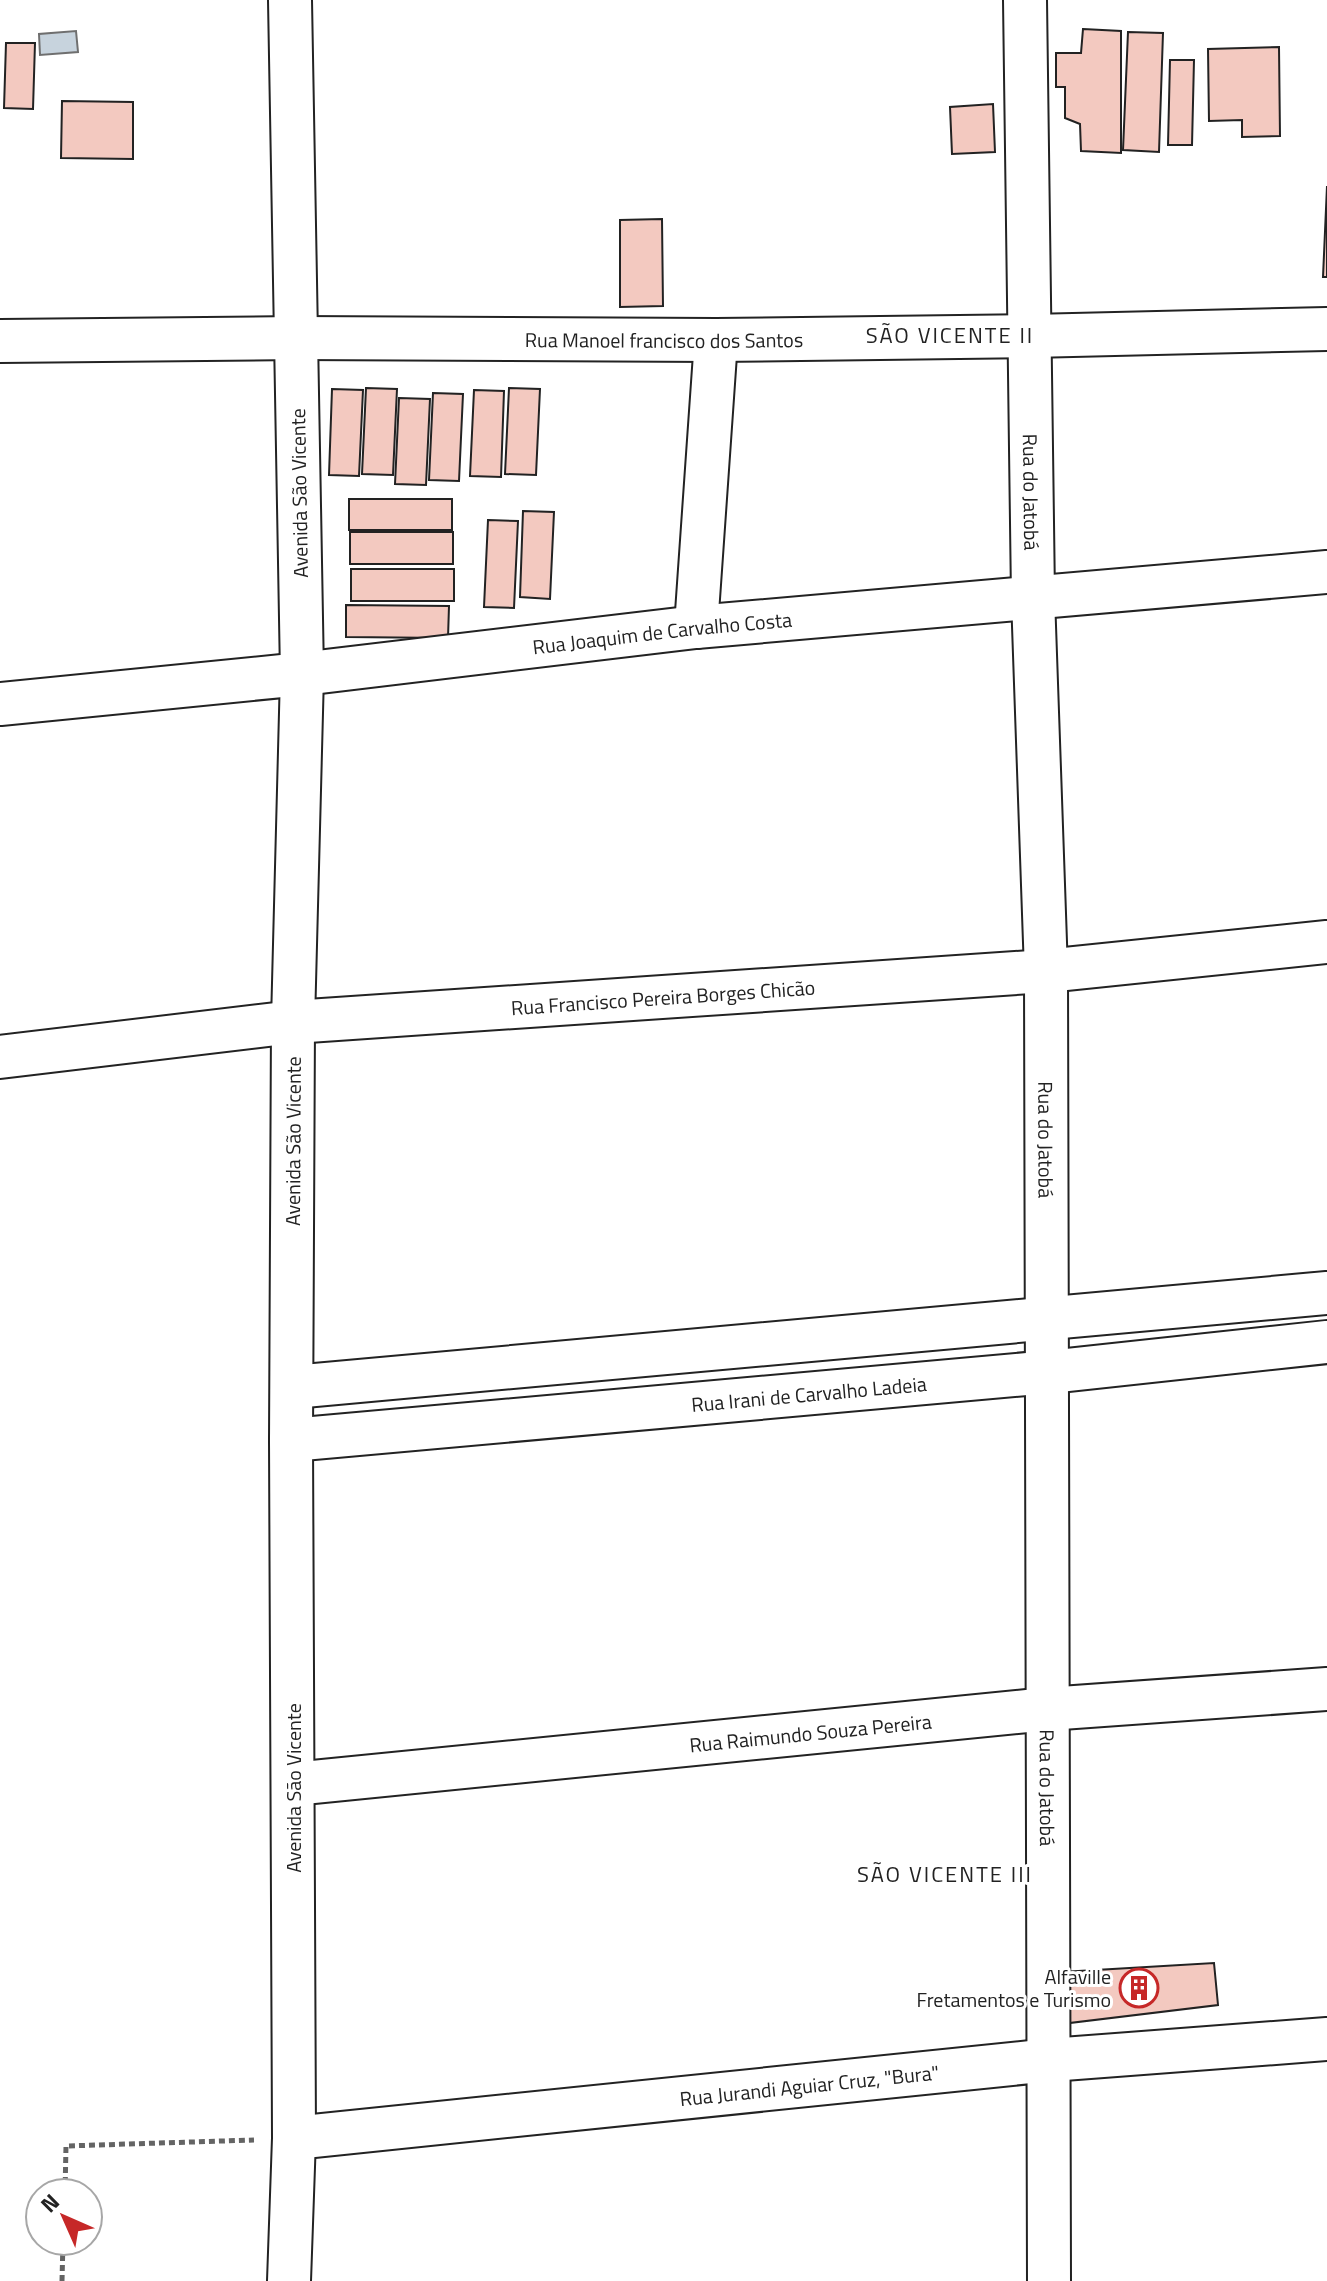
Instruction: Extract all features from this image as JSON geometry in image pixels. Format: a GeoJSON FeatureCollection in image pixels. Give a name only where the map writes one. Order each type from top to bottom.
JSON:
{"type":"FeatureCollection","features":[{"type":"Feature","properties":{"kind":"street","name":"Avenida São Vicente"},"geometry":{"type":"LineString","coordinates":[[289,2281],[294,2138],[293,1022],[302,674],[290,0]]}},
{"type":"Feature","properties":{"kind":"street","name":"Rua do Jatobá"},"geometry":{"type":"LineString","coordinates":[[1025,0],[1033,597],[1046,971],[1049,2281]]}},
{"type":"Feature","properties":{"kind":"street","name":"Rua Manoel francisco dos Santos"},"geometry":{"type":"LineString","coordinates":[[0,341],[296,338],[716,340],[1327,329]]}},
{"type":"Feature","properties":{"kind":"street"},"geometry":{"type":"LineString","coordinates":[[696,627],[716,340]]}},
{"type":"Feature","properties":{"kind":"street","name":"Rua Joaquim de Carvalho Costa"},"geometry":{"type":"LineString","coordinates":[[0,704],[302,674],[696,627],[1327,572]]}},
{"type":"Feature","properties":{"kind":"street","name":"Rua Francisco Pereira Borges Chicão"},"geometry":{"type":"LineString","coordinates":[[0,1057],[293,1022],[1046,971],[1327,942]]}},
{"type":"Feature","properties":{"kind":"street"},"geometry":{"type":"LineString","coordinates":[[293,1387],[1327,1293]]}},
{"type":"Feature","properties":{"kind":"street","name":"Rua Irani de Carvalho Ladeia"},"geometry":{"type":"LineString","coordinates":[[291,1440],[1049,1372],[1327,1342]]}},
{"type":"Feature","properties":{"kind":"street","name":"Rua Raimundo Souza Pereira"},"geometry":{"type":"LineString","coordinates":[[293,1784],[1047,1709],[1327,1689]]}},
{"type":"Feature","properties":{"kind":"street","name":"Rua Jurandi Aguiar Cruz, \"Bura\""},"geometry":{"type":"LineString","coordinates":[[294,2138],[1050,2060],[1327,2039]]}},
{"type":"Feature","properties":{"kind":"path"},"geometry":{"type":"LineString","coordinates":[[65,2177],[66,2146],[294,2138]]}},
{"type":"Feature","properties":{"kind":"path"},"geometry":{"type":"LineString","coordinates":[[62,2281],[63,2257]]}},
{"type":"Feature","properties":{"kind":"shaded area"},"geometry":{"type":"Polygon","coordinates":[[[76,31],[78,52],[40,55],[39,34],[76,31]]]}},
{"type":"Feature","properties":{"kind":"building"},"geometry":{"type":"Polygon","coordinates":[[[1083,29],[1121,31],[1121,153],[1081,151],[1080,124],[1065,118],[1065,87],[1056,87],[1056,53],[1081,53],[1083,29]]]}},
{"type":"Feature","properties":{"kind":"building"},"geometry":{"type":"Polygon","coordinates":[[[1128,32],[1163,33],[1159,152],[1123,150],[1128,32]]]}},
{"type":"Feature","properties":{"kind":"building"},"geometry":{"type":"Polygon","coordinates":[[[6,43],[35,43],[33,109],[4,108],[6,43]]]}},
{"type":"Feature","properties":{"kind":"building"},"geometry":{"type":"Polygon","coordinates":[[[1279,47],[1280,136],[1242,137],[1242,120],[1209,121],[1208,49],[1279,47]]]}},
{"type":"Feature","properties":{"kind":"building"},"geometry":{"type":"Polygon","coordinates":[[[1170,60],[1194,60],[1192,145],[1168,145],[1170,60]]]}},
{"type":"Feature","properties":{"kind":"building"},"geometry":{"type":"Polygon","coordinates":[[[62,101],[133,102],[133,159],[61,158],[62,101]]]}},
{"type":"Feature","properties":{"kind":"building"},"geometry":{"type":"Polygon","coordinates":[[[993,104],[995,152],[952,154],[950,107],[993,104]]]}},
{"type":"Feature","properties":{"kind":"building"},"geometry":{"type":"Polygon","coordinates":[[[1327,186],[1327,277],[1323,277],[1327,186]]]}},
{"type":"Feature","properties":{"kind":"building"},"geometry":{"type":"Polygon","coordinates":[[[662,219],[663,306],[620,307],[620,220],[662,219]]]}},
{"type":"Feature","properties":{"kind":"building"},"geometry":{"type":"Polygon","coordinates":[[[366,388],[397,389],[393,475],[362,474],[366,388]]]}},
{"type":"Feature","properties":{"kind":"building"},"geometry":{"type":"Polygon","coordinates":[[[509,388],[540,389],[536,475],[505,474],[509,388]]]}},
{"type":"Feature","properties":{"kind":"building"},"geometry":{"type":"Polygon","coordinates":[[[332,389],[363,390],[359,476],[329,475],[332,389]]]}},
{"type":"Feature","properties":{"kind":"building"},"geometry":{"type":"Polygon","coordinates":[[[474,390],[504,391],[501,477],[470,476],[474,390]]]}},
{"type":"Feature","properties":{"kind":"building"},"geometry":{"type":"Polygon","coordinates":[[[433,393],[463,394],[459,481],[429,480],[433,393]]]}},
{"type":"Feature","properties":{"kind":"building"},"geometry":{"type":"Polygon","coordinates":[[[399,398],[430,399],[426,485],[395,484],[399,398]]]}},
{"type":"Feature","properties":{"kind":"building"},"geometry":{"type":"Polygon","coordinates":[[[349,499],[452,499],[452,530],[349,530],[349,499]]]}},
{"type":"Feature","properties":{"kind":"building"},"geometry":{"type":"Polygon","coordinates":[[[523,511],[554,512],[550,599],[520,597],[523,511]]]}},
{"type":"Feature","properties":{"kind":"building"},"geometry":{"type":"Polygon","coordinates":[[[488,520],[518,521],[514,608],[484,607],[488,520]]]}},
{"type":"Feature","properties":{"kind":"building"},"geometry":{"type":"Polygon","coordinates":[[[350,532],[453,532],[453,564],[350,564],[350,532]]]}},
{"type":"Feature","properties":{"kind":"building"},"geometry":{"type":"Polygon","coordinates":[[[351,569],[454,569],[454,601],[351,601],[351,569]]]}},
{"type":"Feature","properties":{"kind":"building"},"geometry":{"type":"Polygon","coordinates":[[[346,605],[449,606],[448,638],[346,637],[346,605]]]}},
{"type":"Feature","properties":{"kind":"building","name":"Alfaville Fretamentos e Turismo"},"geometry":{"type":"Polygon","coordinates":[[[1214,1963],[1218,2005],[1061,2024],[1062,1972],[1214,1963]]]}},
{"type":"Feature","properties":{"kind":"place","name":"Alfaville Fretamentos e Turismo"},"geometry":{"type":"Point","coordinates":[1139,1988]}},
{"type":"Feature","properties":{"kind":"district","name":"SÃO VICENTE II"},"geometry":{"type":"Point","coordinates":[950,335]}},
{"type":"Feature","properties":{"kind":"district","name":"SÃO VICENTE III"},"geometry":{"type":"Point","coordinates":[945,1874]}}]}
